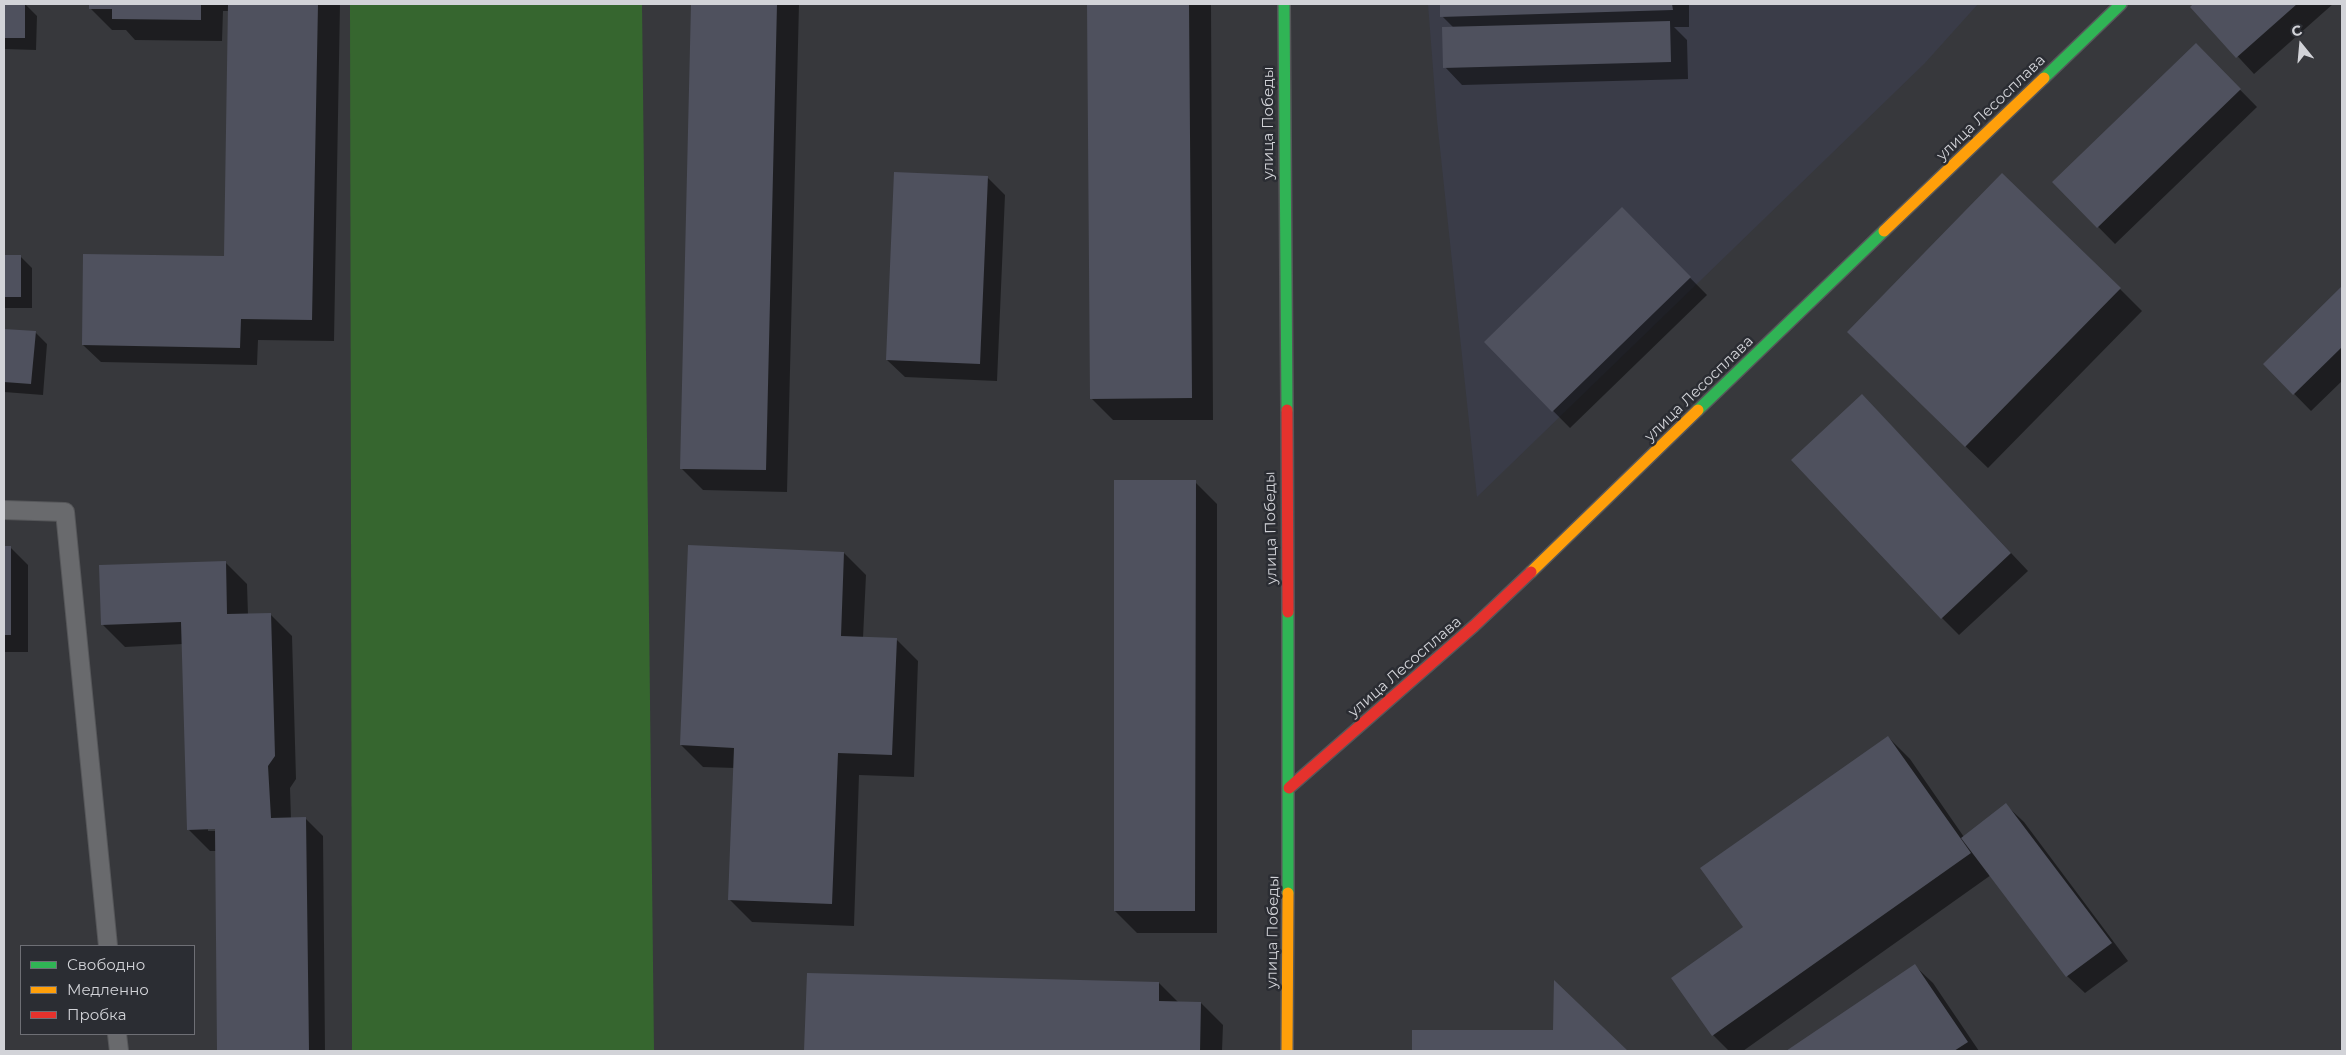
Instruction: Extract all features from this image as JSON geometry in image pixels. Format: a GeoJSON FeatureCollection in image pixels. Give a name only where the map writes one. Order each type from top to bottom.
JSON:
{"type":"FeatureCollection","features":[{"type":"Feature","properties":{"kind":"street","name":"улица Победы"},"geometry":{"type":"LineString","coordinates":[[1284,4],[1289,788],[1287,1051]]}},
{"type":"Feature","properties":{"kind":"street","name":"улица Лесосплава"},"geometry":{"type":"LineString","coordinates":[[1289,788],[1474,626],[2121,4]]}},
{"type":"Feature","properties":{"kind":"lane"},"geometry":{"type":"LineString","coordinates":[[4,510],[65,512],[108,945]]}},
{"type":"Feature","properties":{"kind":"lane"},"geometry":{"type":"LineString","coordinates":[[117,1035],[119,1051]]}},
{"type":"Feature","properties":{"kind":"shaded area"},"geometry":{"type":"Polygon","coordinates":[[[1428,4],[1978,4],[1925,63],[1477,497],[1437,120],[1428,4]]]}},
{"type":"Feature","properties":{"kind":"green space"},"geometry":{"type":"Polygon","coordinates":[[[350,4],[642,4],[654,1051],[352,1051],[350,4]]]}},
{"type":"Feature","properties":{"kind":"building"},"geometry":{"type":"Polygon","coordinates":[[[4,4],[25,4],[25,38],[4,38],[4,4]]]}},
{"type":"Feature","properties":{"kind":"building"},"geometry":{"type":"Polygon","coordinates":[[[89,4],[201,4],[201,20],[112,19],[112,9],[89,9],[89,4]]]}},
{"type":"Feature","properties":{"kind":"building"},"geometry":{"type":"Polygon","coordinates":[[[228,4],[318,4],[312,320],[241,319],[240,348],[82,345],[83,254],[224,256],[228,4]]]}},
{"type":"Feature","properties":{"kind":"building"},"geometry":{"type":"Polygon","coordinates":[[[691,4],[777,4],[766,470],[680,469],[691,4]]]}},
{"type":"Feature","properties":{"kind":"building"},"geometry":{"type":"Polygon","coordinates":[[[1087,4],[1189,4],[1192,398],[1090,399],[1087,4]]]}},
{"type":"Feature","properties":{"kind":"building"},"geometry":{"type":"Polygon","coordinates":[[[1440,4],[1672,4],[1673,10],[1440,17],[1440,4]]]}},
{"type":"Feature","properties":{"kind":"building"},"geometry":{"type":"Polygon","coordinates":[[[2193,4],[2297,4],[2236,58],[2190,7],[2193,4]]]}},
{"type":"Feature","properties":{"kind":"building"},"geometry":{"type":"Polygon","coordinates":[[[1670,21],[1671,62],[1443,68],[1442,27],[1670,21]]]}},
{"type":"Feature","properties":{"kind":"building"},"geometry":{"type":"Polygon","coordinates":[[[2196,43],[2241,89],[2097,228],[2052,182],[2196,43]]]}},
{"type":"Feature","properties":{"kind":"building"},"geometry":{"type":"Polygon","coordinates":[[[894,172],[988,176],[980,364],[886,360],[894,172]]]}},
{"type":"Feature","properties":{"kind":"building"},"geometry":{"type":"Polygon","coordinates":[[[2002,173],[2121,288],[1965,447],[1847,332],[2002,173]]]}},
{"type":"Feature","properties":{"kind":"building"},"geometry":{"type":"Polygon","coordinates":[[[1622,207],[1691,277],[1552,412],[1484,342],[1622,207]]]}},
{"type":"Feature","properties":{"kind":"building"},"geometry":{"type":"Polygon","coordinates":[[[4,255],[21,255],[21,297],[4,297],[4,255]]]}},
{"type":"Feature","properties":{"kind":"building"},"geometry":{"type":"Polygon","coordinates":[[[2342,286],[2342,347],[2293,395],[2263,364],[2342,286]]]}},
{"type":"Feature","properties":{"kind":"building"},"geometry":{"type":"Polygon","coordinates":[[[4,329],[36,331],[31,384],[4,382],[4,329]]]}},
{"type":"Feature","properties":{"kind":"building"},"geometry":{"type":"Polygon","coordinates":[[[1862,394],[2011,553],[1941,619],[1791,460],[1862,394]]]}},
{"type":"Feature","properties":{"kind":"building"},"geometry":{"type":"Polygon","coordinates":[[[1114,480],[1196,480],[1195,911],[1114,911],[1114,480]]]}},
{"type":"Feature","properties":{"kind":"building"},"geometry":{"type":"Polygon","coordinates":[[[688,545],[844,552],[841,636],[897,638],[892,755],[838,753],[832,904],[728,900],[734,748],[680,745],[688,545]]]}},
{"type":"Feature","properties":{"kind":"building"},"geometry":{"type":"Polygon","coordinates":[[[4,546],[11,546],[11,635],[4,635],[4,546]]]}},
{"type":"Feature","properties":{"kind":"building"},"geometry":{"type":"Polygon","coordinates":[[[226,561],[227,614],[271,613],[275,756],[268,766],[271,818],[306,817],[309,1051],[217,1051],[215,829],[187,830],[181,622],[101,625],[99,565],[226,561]]]}},
{"type":"Feature","properties":{"kind":"building"},"geometry":{"type":"Polygon","coordinates":[[[1888,736],[1971,853],[1712,1036],[1671,978],[1743,927],[1700,868],[1888,736]]]}},
{"type":"Feature","properties":{"kind":"building"},"geometry":{"type":"Polygon","coordinates":[[[2006,803],[2112,943],[2066,977],[1961,838],[2006,803]]]}},
{"type":"Feature","properties":{"kind":"building"},"geometry":{"type":"Polygon","coordinates":[[[1915,964],[1968,1042],[1954,1051],[1786,1051],[1915,964]]]}},
{"type":"Feature","properties":{"kind":"building"},"geometry":{"type":"Polygon","coordinates":[[[807,973],[1159,982],[1159,1001],[1201,1002],[1200,1051],[804,1051],[807,973]]]}},
{"type":"Feature","properties":{"kind":"building"},"geometry":{"type":"Polygon","coordinates":[[[1554,980],[1628,1051],[1412,1051],[1412,1030],[1553,1030],[1554,980]]]}},
{"type":"Feature","properties":{"kind":"traffic: fast"},"geometry":{"type":"LineString","coordinates":[[1284,4],[1287,410]]}},
{"type":"Feature","properties":{"kind":"traffic: fast"},"geometry":{"type":"LineString","coordinates":[[2044,78],[2121,4]]}},
{"type":"Feature","properties":{"kind":"traffic: fast"},"geometry":{"type":"LineString","coordinates":[[1698,410],[1884,231]]}},
{"type":"Feature","properties":{"kind":"traffic: fast"},"geometry":{"type":"LineString","coordinates":[[1288,612],[1288,893]]}},
{"type":"Feature","properties":{"kind":"traffic: slow"},"geometry":{"type":"LineString","coordinates":[[1884,231],[2044,78]]}},
{"type":"Feature","properties":{"kind":"traffic: slow"},"geometry":{"type":"LineString","coordinates":[[1531,572],[1698,410]]}},
{"type":"Feature","properties":{"kind":"traffic: slow"},"geometry":{"type":"LineString","coordinates":[[1287,1051],[1288,893]]}},
{"type":"Feature","properties":{"kind":"traffic: jam"},"geometry":{"type":"LineString","coordinates":[[1287,410],[1288,612]]}},
{"type":"Feature","properties":{"kind":"traffic: jam"},"geometry":{"type":"LineString","coordinates":[[1289,788],[1474,626],[1531,572]]}}]}
